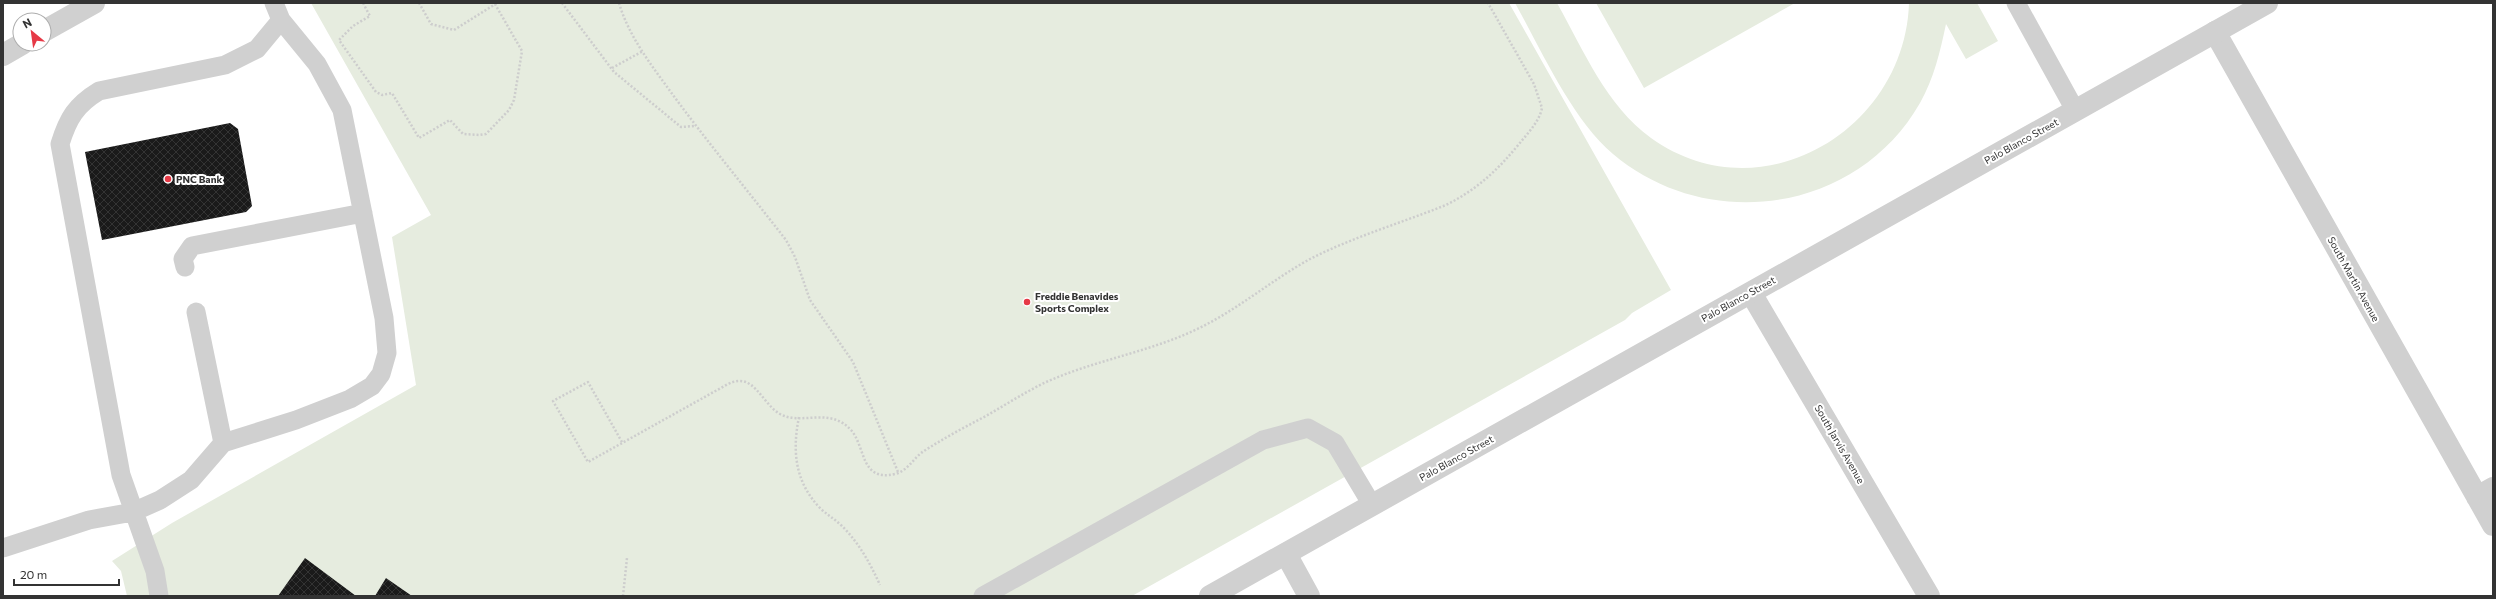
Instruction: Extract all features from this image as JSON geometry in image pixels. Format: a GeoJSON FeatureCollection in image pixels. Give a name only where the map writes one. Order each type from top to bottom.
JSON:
{"type":"FeatureCollection","features":[{"type":"Feature","properties":{"kind":"street"},"geometry":{"type":"LineString","coordinates":[[52,27],[94,3]]}},
{"type":"Feature","properties":{"kind":"street","name":"Palo Blanco Street"},"geometry":{"type":"LineString","coordinates":[[1210,596],[2266,3]]}},
{"type":"Feature","properties":{"kind":"street","name":"South Martin Avenue"},"geometry":{"type":"LineString","coordinates":[[2215,32],[2485,492],[2493,525]]}},
{"type":"Feature","properties":{"kind":"street"},"geometry":{"type":"LineString","coordinates":[[3,55],[12,50]]}},
{"type":"Feature","properties":{"kind":"street","name":"South Jarvis Avenue"},"geometry":{"type":"LineString","coordinates":[[1750,293],[1929,596]]}},
{"type":"Feature","properties":{"kind":"street"},"geometry":{"type":"LineString","coordinates":[[1286,554],[1309,596]]}},
{"type":"Feature","properties":{"kind":"lane"},"geometry":{"type":"LineString","coordinates":[[2016,3],[2076,110]]}},
{"type":"Feature","properties":{"kind":"lane"},"geometry":{"type":"LineString","coordinates":[[3,548],[89,520],[133,512],[160,500],[192,480],[223,443],[296,420],[350,399],[372,386],[381,374],[387,353],[384,318],[342,110],[317,64],[278,12],[257,49],[225,65],[99,91],[82,101],[64,131],[60,144],[121,475],[133,512],[155,571],[159,596]]}},
{"type":"Feature","properties":{"kind":"lane"},"geometry":{"type":"LineString","coordinates":[[185,266],[183,259],[192,246],[363,213]]}},
{"type":"Feature","properties":{"kind":"lane"},"geometry":{"type":"LineString","coordinates":[[196,312],[223,443]]}},
{"type":"Feature","properties":{"kind":"lane"},"geometry":{"type":"LineString","coordinates":[[983,596],[1263,440],[1308,428],[1336,443],[1372,505]]}},
{"type":"Feature","properties":{"kind":"path"},"geometry":{"type":"LineString","coordinates":[[362,3],[370,16],[353,26],[339,40],[376,92],[382,94],[392,93],[418,138],[450,120],[463,134],[479,136],[486,134],[509,110],[514,100],[522,51],[496,4],[454,30],[432,24],[419,3]]}},
{"type":"Feature","properties":{"kind":"path"},"geometry":{"type":"LineString","coordinates":[[562,3],[612,68],[681,127],[696,126]]}},
{"type":"Feature","properties":{"kind":"path"},"geometry":{"type":"LineString","coordinates":[[619,3],[625,22],[643,51],[696,126],[786,240],[810,300],[853,362],[898,472]]}},
{"type":"Feature","properties":{"kind":"path"},"geometry":{"type":"LineString","coordinates":[[622,442],[588,382],[553,401],[588,462],[736,380],[752,384],[781,414],[799,417],[824,417],[843,423],[857,438],[866,465],[874,472],[894,474],[922,452],[1043,384],[1087,367],[1170,341],[1195,330],[1310,260],[1446,205],[1481,185],[1497,171],[1533,128],[1542,108],[1534,84],[1488,3]]}},
{"type":"Feature","properties":{"kind":"path"},"geometry":{"type":"LineString","coordinates":[[612,68],[643,51]]}},
{"type":"Feature","properties":{"kind":"path"},"geometry":{"type":"LineString","coordinates":[[799,417],[794,440],[795,457],[798,472],[807,491],[822,509],[841,525],[862,549],[880,585]]}},
{"type":"Feature","properties":{"kind":"path"},"geometry":{"type":"LineString","coordinates":[[623,596],[627,558]]}},
{"type":"Feature","properties":{"kind":"shaded area","name":"Freddie Benavides Sports Complex"},"geometry":{"type":"Polygon","coordinates":[[[311,3],[1509,3],[1671,290],[1632,313],[1625,320],[1132,596],[127,596],[121,571],[112,561],[172,523],[416,385],[392,237],[431,215],[311,3]]]}},
{"type":"Feature","properties":{"kind":"shaded area"},"geometry":{"type":"Polygon","coordinates":[[[1515,3],[1557,3],[1597,76],[1621,110],[1635,125],[1651,138],[1693,160],[1737,168],[1779,163],[1819,148],[1854,123],[1882,89],[1901,49],[1909,3],[1977,3],[1998,41],[1966,59],[1946,24],[1933,74],[1920,103],[1893,140],[1859,169],[1820,189],[1778,200],[1735,202],[1692,195],[1651,179],[1613,154],[1584,122],[1558,83],[1515,3]]]}},
{"type":"Feature","properties":{"kind":"shaded area"},"geometry":{"type":"Polygon","coordinates":[[[1596,3],[1795,3],[1644,88],[1596,3]]]}},
{"type":"Feature","properties":{"kind":"building","name":"PNC Bank"},"geometry":{"type":"Polygon","coordinates":[[[230,123],[238,129],[252,206],[246,212],[102,240],[85,152],[230,123]]]}},
{"type":"Feature","properties":{"kind":"building"},"geometry":{"type":"Polygon","coordinates":[[[305,558],[356,596],[278,596],[305,558]]]}},
{"type":"Feature","properties":{"kind":"building"},"geometry":{"type":"Polygon","coordinates":[[[386,578],[412,596],[375,596],[386,578]]]}},
{"type":"Feature","properties":{"kind":"place","name":"PNC Bank"},"geometry":{"type":"Point","coordinates":[168,179]}},
{"type":"Feature","properties":{"kind":"place","name":"Freddie Benavides Sports Complex"},"geometry":{"type":"Point","coordinates":[1027,302]}}]}
